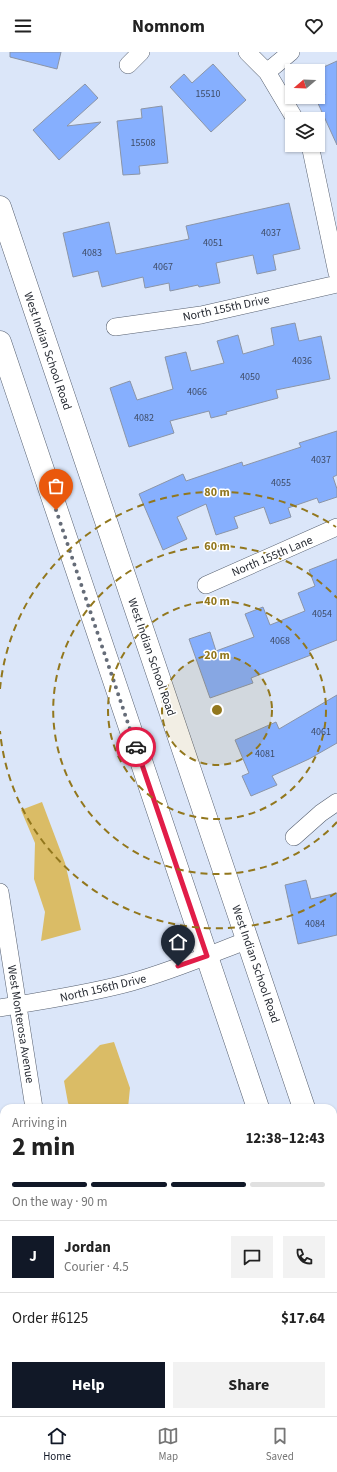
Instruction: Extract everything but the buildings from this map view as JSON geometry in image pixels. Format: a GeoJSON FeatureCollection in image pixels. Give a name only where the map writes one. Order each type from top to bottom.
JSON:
{"type":"FeatureCollection","features":[{"type":"Feature","properties":{"kind":"main road","name":"West Indian School Road"},"geometry":{"type":"LineString","coordinates":[[0,207],[303,1104]]}},
{"type":"Feature","properties":{"kind":"main road"},"geometry":{"type":"LineString","coordinates":[[0,342],[257,1104]]}},
{"type":"Feature","properties":{"kind":"street"},"geometry":{"type":"LineString","coordinates":[[128,65],[141,52]]}},
{"type":"Feature","properties":{"kind":"street"},"geometry":{"type":"LineString","coordinates":[[247,52],[267,72],[291,112]]}},
{"type":"Feature","properties":{"kind":"street"},"geometry":{"type":"LineString","coordinates":[[267,72],[292,52]]}},
{"type":"Feature","properties":{"kind":"street"},"geometry":{"type":"LineString","coordinates":[[311,152],[337,272]]}},
{"type":"Feature","properties":{"kind":"street","name":"North 155th Drive"},"geometry":{"type":"LineString","coordinates":[[115,327],[201,315],[337,284]]}},
{"type":"Feature","properties":{"kind":"street","name":"North 155th Lane"},"geometry":{"type":"LineString","coordinates":[[206,585],[337,528]]}},
{"type":"Feature","properties":{"kind":"street"},"geometry":{"type":"LineString","coordinates":[[294,838],[321,813],[337,802]]}},
{"type":"Feature","properties":{"kind":"street","name":"West Monterosa Avenue"},"geometry":{"type":"LineString","coordinates":[[0,892],[33,1104]]}},
{"type":"Feature","properties":{"kind":"street","name":"North 156th Drive"},"geometry":{"type":"LineString","coordinates":[[0,1008],[111,988],[157,974],[248,940]]}},
{"type":"Feature","properties":{"kind":"shaded area"},"geometry":{"type":"Polygon","coordinates":[[[42,802],[65,863],[81,930],[41,941],[45,912],[34,879],[35,843],[21,810],[42,802]]]}},
{"type":"Feature","properties":{"kind":"shaded area"},"geometry":{"type":"Polygon","coordinates":[[[114,1042],[130,1088],[128,1104],[69,1104],[64,1081],[100,1045],[114,1042]]]}},
{"type":"Feature","properties":{"kind":"way so far"},"geometry":{"type":"LineString","coordinates":[[56,510],[136,747]]}},
{"type":"Feature","properties":{"kind":"route"},"geometry":{"type":"LineString","coordinates":[[136,747],[207,956],[178,966]]}}]}
